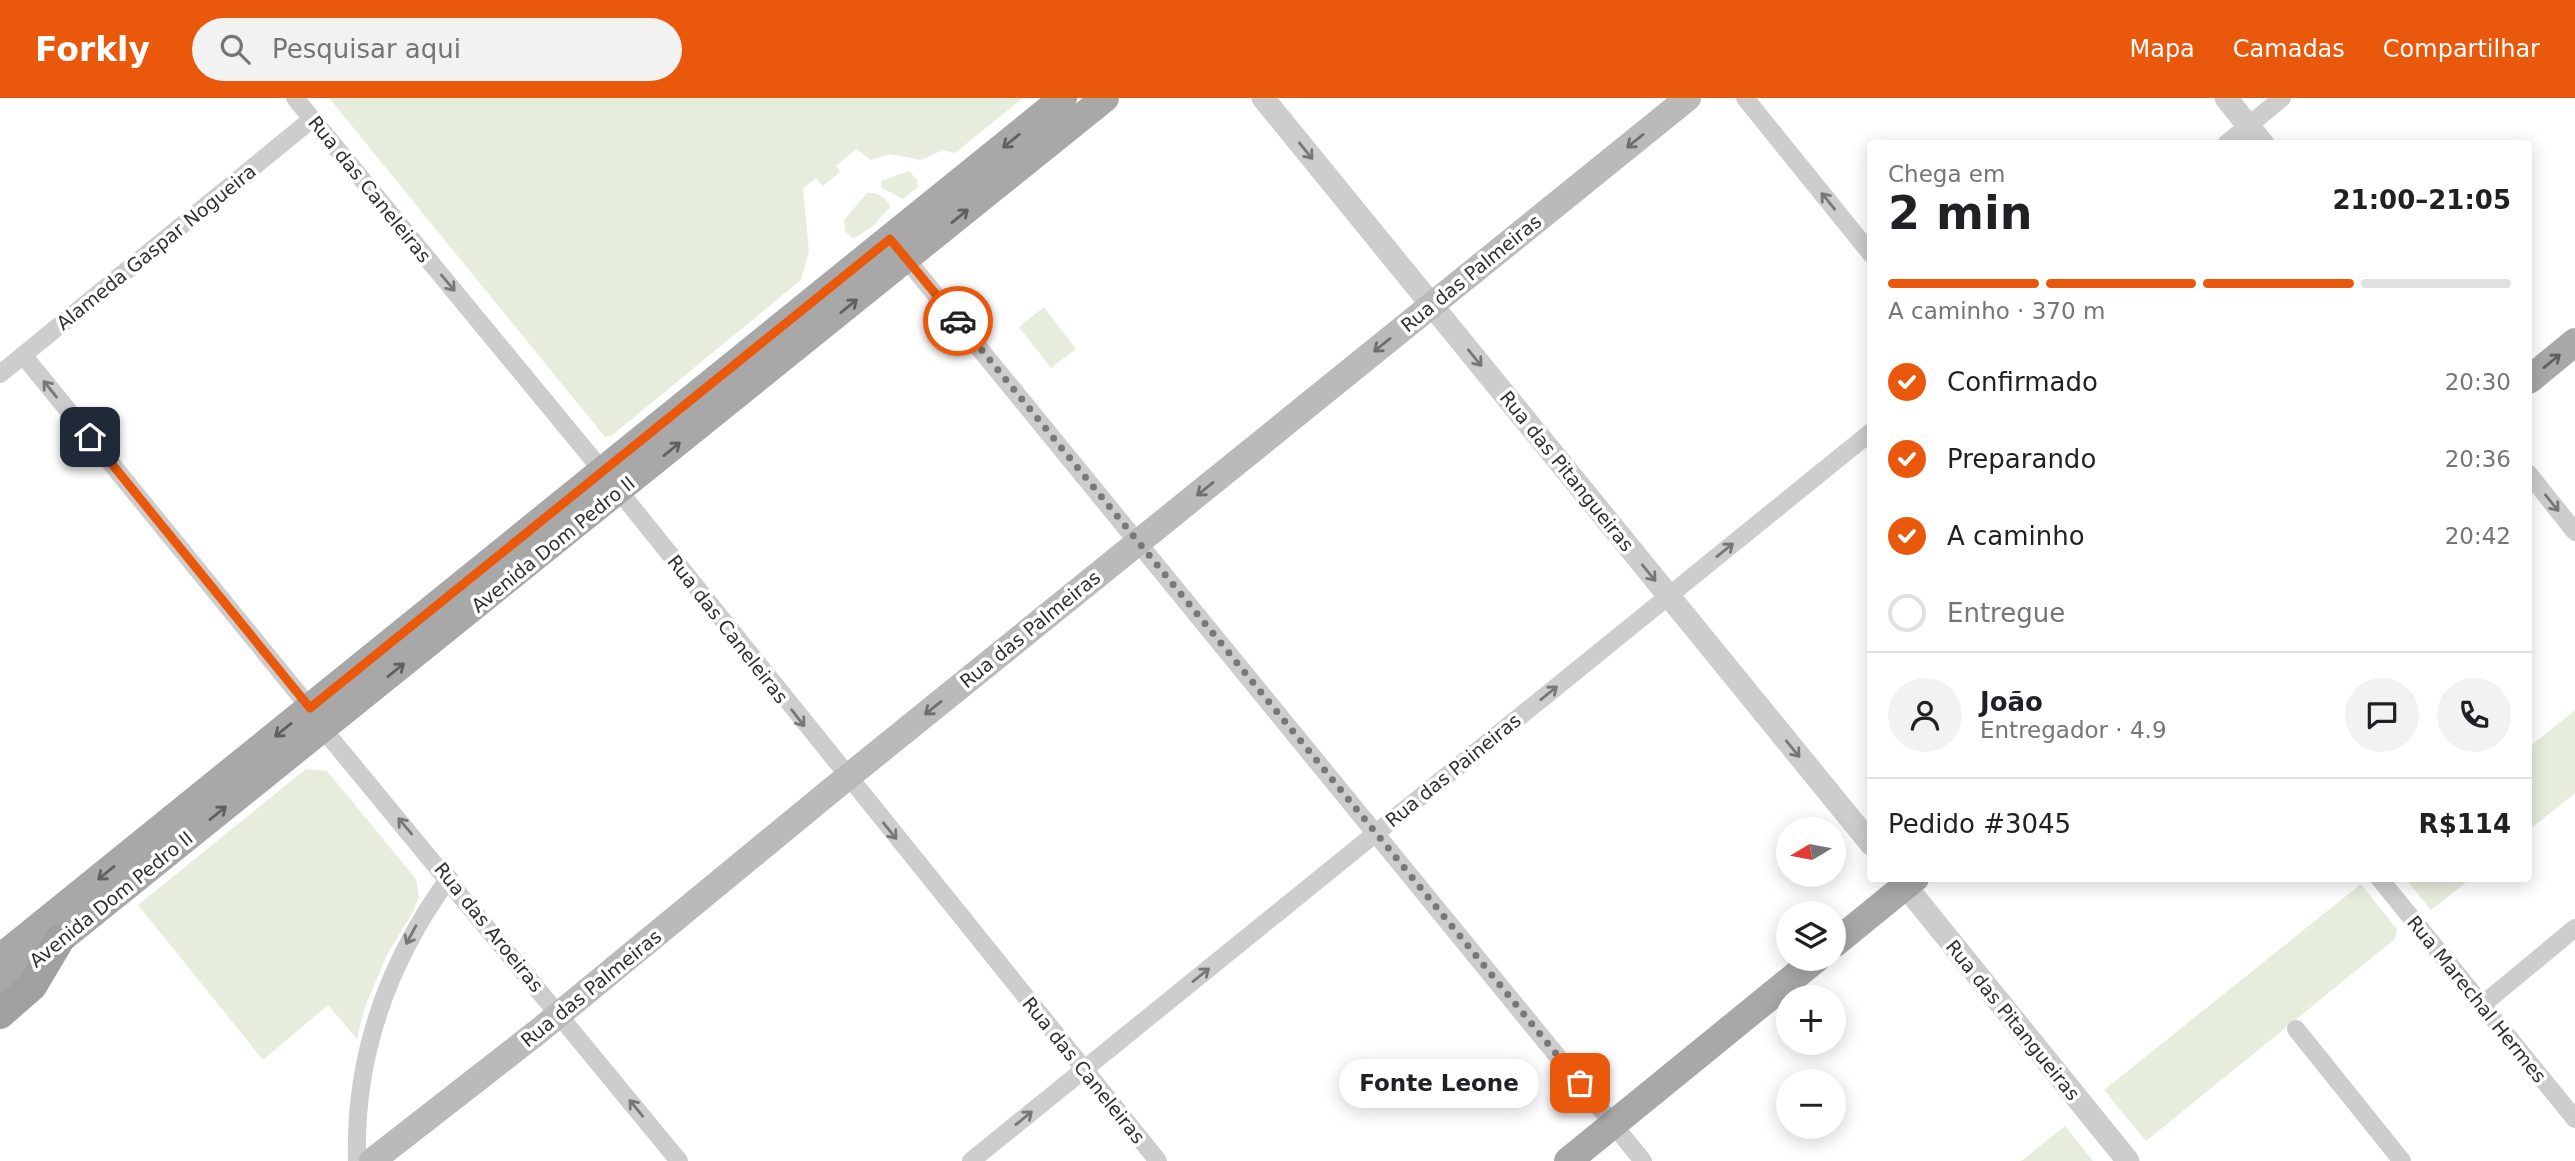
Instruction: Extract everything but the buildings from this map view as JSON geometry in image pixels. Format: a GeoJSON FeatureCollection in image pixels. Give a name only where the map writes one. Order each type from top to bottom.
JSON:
{"type":"FeatureCollection","features":[{"type":"Feature","properties":{"kind":"highway"},"geometry":{"type":"LineString","coordinates":[[0,1014],[32,986],[54,930]]}},
{"type":"Feature","properties":{"kind":"main road","name":"Avenida Dom Pedro II"},"geometry":{"type":"LineString","coordinates":[[899,249],[1063,98]]}},
{"type":"Feature","properties":{"kind":"main road","name":"Avenida Dom Pedro II"},"geometry":{"type":"LineString","coordinates":[[4,974],[54,930],[899,249],[1105,98]]}},
{"type":"Feature","properties":{"kind":"main road","name":"Rua das Palmeiras"},"geometry":{"type":"LineString","coordinates":[[372,1161],[560,1014],[846,778],[1688,98]]}},
{"type":"Feature","properties":{"kind":"main road"},"geometry":{"type":"LineString","coordinates":[[2532,378],[2575,342]]}},
{"type":"Feature","properties":{"kind":"main road"},"geometry":{"type":"LineString","coordinates":[[1846,934],[1905,882]]}},
{"type":"Feature","properties":{"kind":"main road"},"geometry":{"type":"LineString","coordinates":[[0,938],[54,930]]}},
{"type":"Feature","properties":{"kind":"main road"},"geometry":{"type":"LineString","coordinates":[[1568,1161],[1801,971]]}},
{"type":"Feature","properties":{"kind":"street","name":"Rua das Caneleiras"},"geometry":{"type":"LineString","coordinates":[[295,98],[611,481],[846,778],[1158,1161]]}},
{"type":"Feature","properties":{"kind":"street","name":"Rua das Pitangueiras"},"geometry":{"type":"LineString","coordinates":[[1263,98],[1867,839]]}},
{"type":"Feature","properties":{"kind":"street"},"geometry":{"type":"LineString","coordinates":[[1745,98],[1867,249]]}},
{"type":"Feature","properties":{"kind":"street"},"geometry":{"type":"LineString","coordinates":[[2226,98],[2260,140]]}},
{"type":"Feature","properties":{"kind":"street"},"geometry":{"type":"LineString","coordinates":[[2231,140],[2283,98]]}},
{"type":"Feature","properties":{"kind":"street","name":"Alameda Gaspar Nogueira"},"geometry":{"type":"LineString","coordinates":[[0,374],[312,119]]}},
{"type":"Feature","properties":{"kind":"street"},"geometry":{"type":"LineString","coordinates":[[899,249],[1643,1161]]}},
{"type":"Feature","properties":{"kind":"street","name":"Rua das Aroeiras"},"geometry":{"type":"LineString","coordinates":[[23,355],[679,1161]]}},
{"type":"Feature","properties":{"kind":"street","name":"Rua das Paineiras"},"geometry":{"type":"LineString","coordinates":[[971,1161],[1867,435]]}},
{"type":"Feature","properties":{"kind":"street"},"geometry":{"type":"LineString","coordinates":[[2532,478],[2575,532]]}},
{"type":"Feature","properties":{"kind":"street"},"geometry":{"type":"LineString","coordinates":[[357,1161],[356,1116],[378,1011],[402,951],[421,917],[449,878]]}},
{"type":"Feature","properties":{"kind":"street","name":"Rua das Pitangueiras"},"geometry":{"type":"LineString","coordinates":[[1907,882],[2128,1161]]}},
{"type":"Feature","properties":{"kind":"street","name":"Rua Marechal Hermes"},"geometry":{"type":"LineString","coordinates":[[2382,882],[2575,1119]]}},
{"type":"Feature","properties":{"kind":"street"},"geometry":{"type":"LineString","coordinates":[[2482,1005],[2575,928]]}},
{"type":"Feature","properties":{"kind":"street"},"geometry":{"type":"LineString","coordinates":[[2296,1029],[2402,1161]]}},
{"type":"Feature","properties":{"kind":"green space"},"geometry":{"type":"Polygon","coordinates":[[[329,98],[1023,98],[955,153],[943,150],[921,160],[889,154],[871,160],[856,149],[836,166],[840,172],[823,186],[816,178],[803,188],[809,252],[801,280],[611,436],[605,437],[329,98]]]}},
{"type":"Feature","properties":{"kind":"green space"},"geometry":{"type":"Polygon","coordinates":[[[909,171],[917,180],[918,187],[903,199],[882,188],[881,181],[909,171]]]}},
{"type":"Feature","properties":{"kind":"green space"},"geometry":{"type":"Polygon","coordinates":[[[867,193],[882,196],[890,207],[873,226],[853,239],[845,231],[844,220],[867,193]]]}},
{"type":"Feature","properties":{"kind":"green space"},"geometry":{"type":"Polygon","coordinates":[[[1044,307],[1076,349],[1051,368],[1019,327],[1044,307]]]}},
{"type":"Feature","properties":{"kind":"green space"},"geometry":{"type":"Polygon","coordinates":[[[2575,710],[2575,793],[2532,828],[2532,745],[2575,710]]]}},
{"type":"Feature","properties":{"kind":"green space"},"geometry":{"type":"Polygon","coordinates":[[[306,769],[327,771],[416,879],[419,896],[414,910],[387,955],[364,1009],[357,1039],[328,1005],[263,1060],[138,905],[306,769]]]}},
{"type":"Feature","properties":{"kind":"green space"},"geometry":{"type":"Polygon","coordinates":[[[2408,882],[2466,882],[2431,910],[2408,882]]]}},
{"type":"Feature","properties":{"kind":"green space"},"geometry":{"type":"Polygon","coordinates":[[[2361,884],[2397,929],[2395,939],[2146,1141],[2104,1090],[2361,884]]]}},
{"type":"Feature","properties":{"kind":"green space"},"geometry":{"type":"Polygon","coordinates":[[[2065,1126],[2093,1161],[2021,1161],[2065,1126]]]}},
{"type":"Feature","properties":{"kind":"way so far"},"geometry":{"type":"LineString","coordinates":[[958,321],[1580,1083]]}},
{"type":"Feature","properties":{"kind":"place","name":"Fonte Leone"},"geometry":{"type":"Point","coordinates":[1580,1083]}},
{"type":"Feature","properties":{"kind":"route"},"geometry":{"type":"LineString","coordinates":[[90,437],[310,708],[890,239],[958,321]]}}]}
